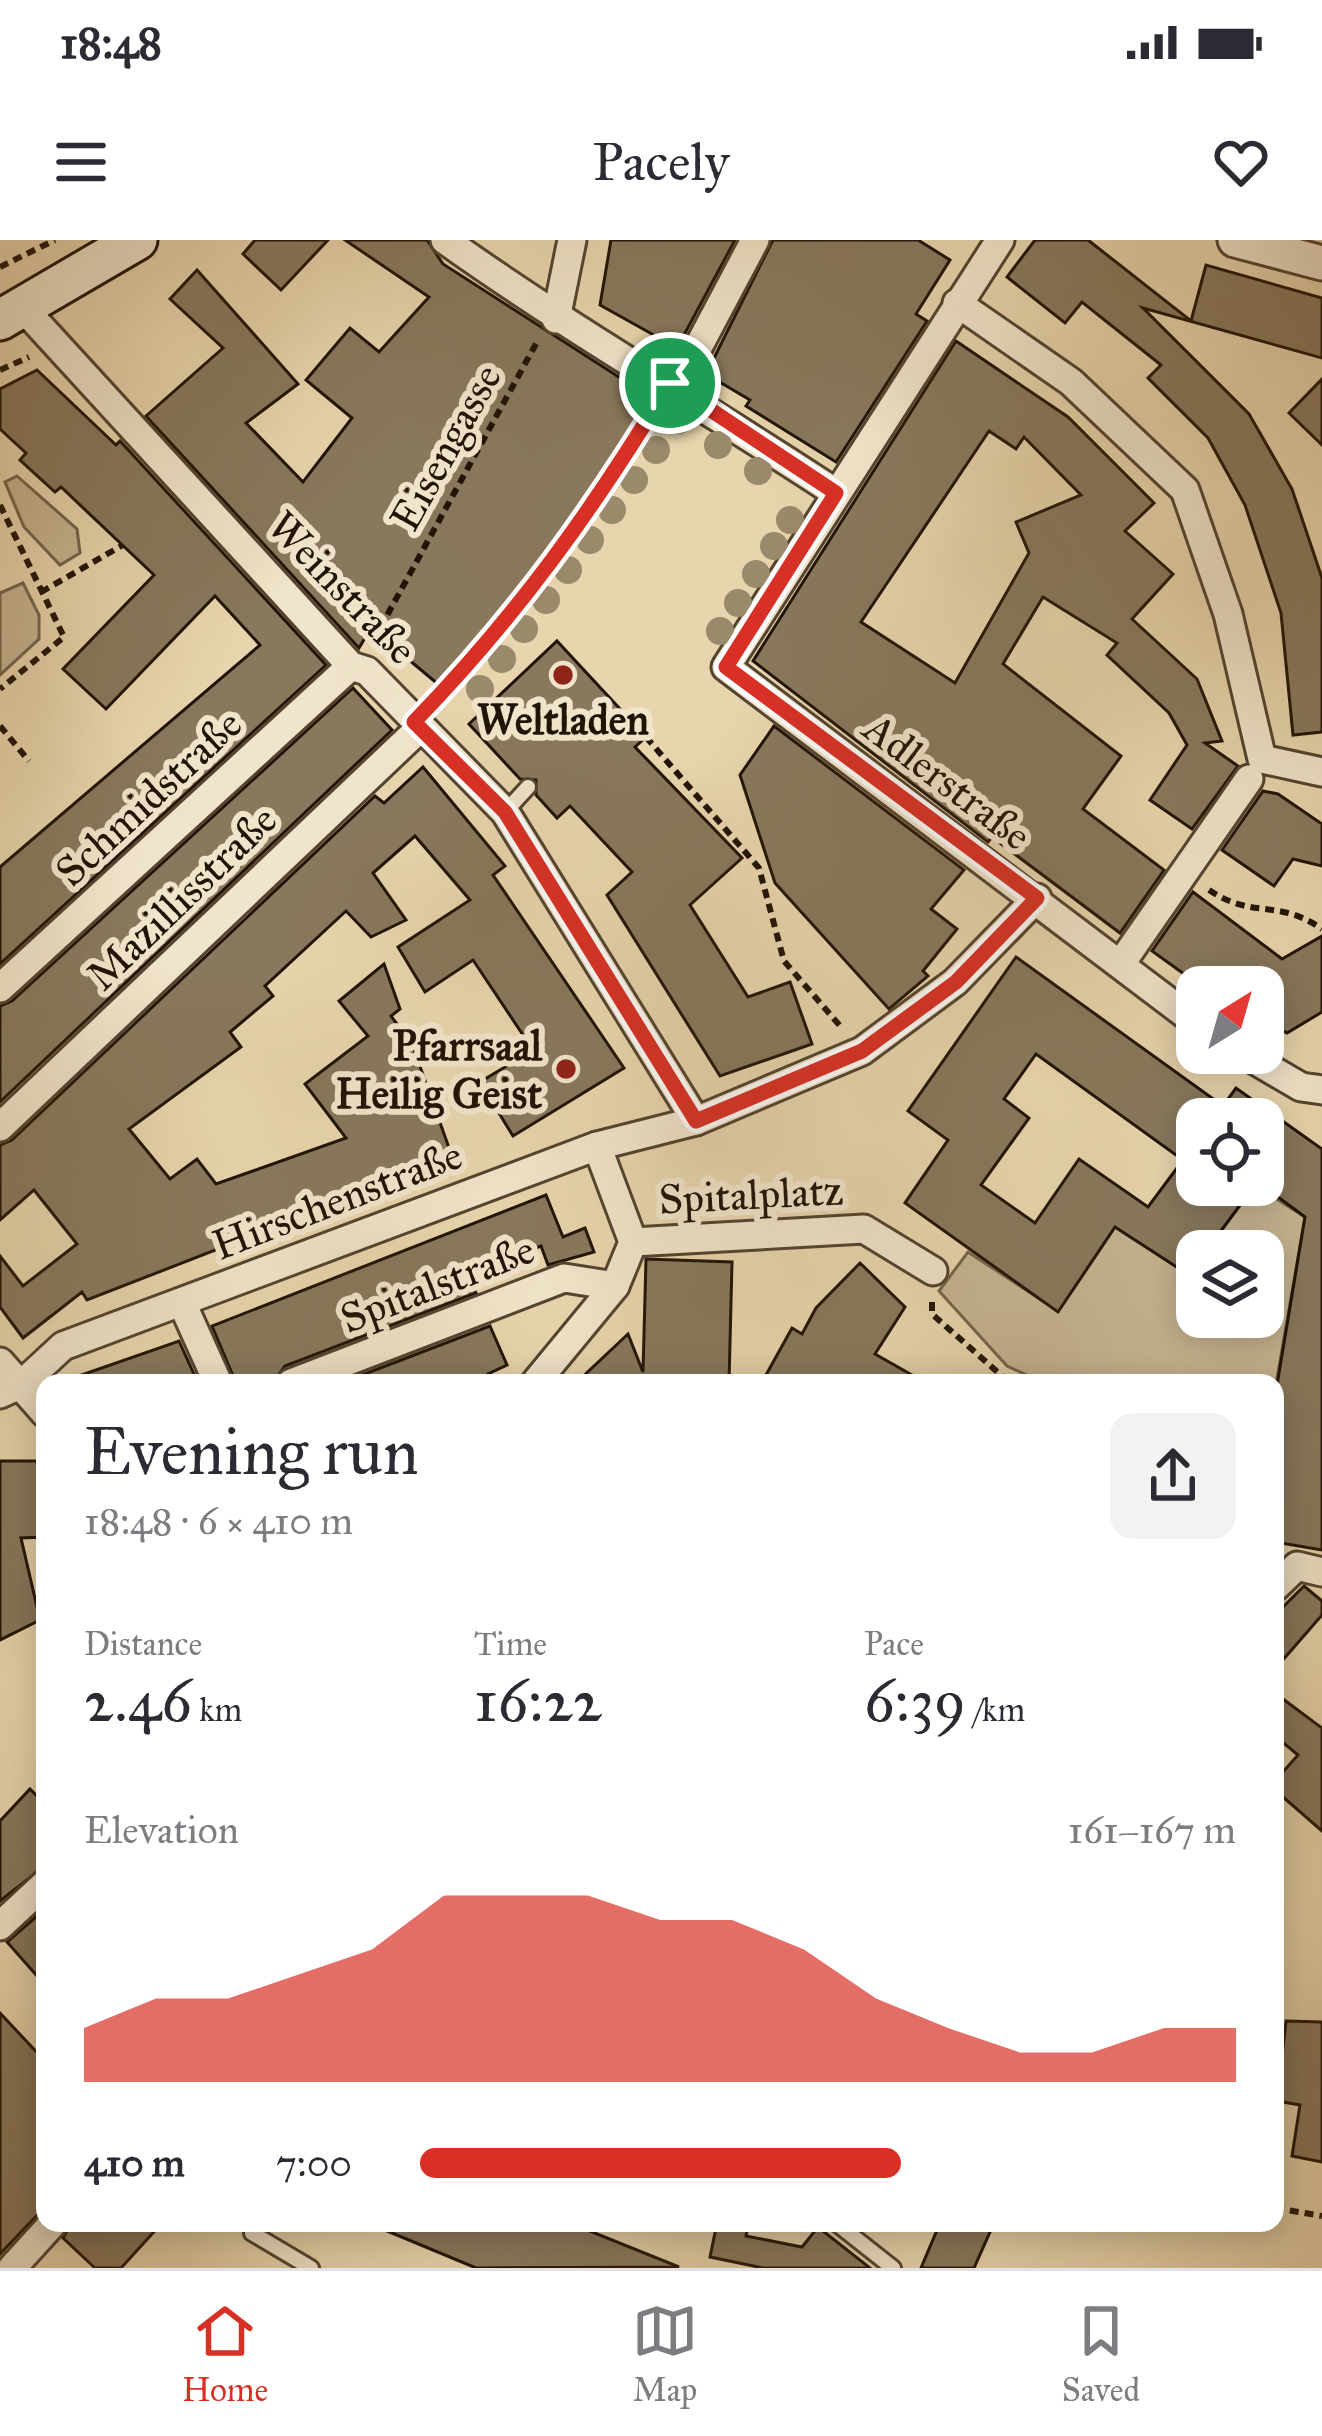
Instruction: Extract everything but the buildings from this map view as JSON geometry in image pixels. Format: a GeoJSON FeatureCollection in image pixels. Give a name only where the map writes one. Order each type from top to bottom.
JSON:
{"type":"FeatureCollection","features":[{"type":"Feature","properties":{"kind":"main road"},"geometry":{"type":"LineString","coordinates":[[12,315],[137,240]]}},
{"type":"Feature","properties":{"kind":"street"},"geometry":{"type":"LineString","coordinates":[[445,240],[556,319],[674,385],[836,493],[1000,240]]}},
{"type":"Feature","properties":{"kind":"street"},"geometry":{"type":"LineString","coordinates":[[556,319],[572,240]]}},
{"type":"Feature","properties":{"kind":"street"},"geometry":{"type":"LineString","coordinates":[[674,385],[754,240]]}},
{"type":"Feature","properties":{"kind":"street"},"geometry":{"type":"LineString","coordinates":[[1235,240],[1322,262]]}},
{"type":"Feature","properties":{"kind":"street"},"geometry":{"type":"LineString","coordinates":[[957,303],[1071,382],[1185,490],[1228,614],[1255,769],[1122,962]]}},
{"type":"Feature","properties":{"kind":"street","name":"Weinstraße"},"geometry":{"type":"LineString","coordinates":[[12,315],[351,666],[367,671],[505,812],[696,1121]]}},
{"type":"Feature","properties":{"kind":"street","name":"Adlerstraße"},"geometry":{"type":"LineString","coordinates":[[836,493],[726,667],[1176,1006]]}},
{"type":"Feature","properties":{"kind":"street","name":"Schmidstraße"},"geometry":{"type":"LineString","coordinates":[[0,988],[351,666]]}},
{"type":"Feature","properties":{"kind":"street","name":"Mazillisstraße"},"geometry":{"type":"LineString","coordinates":[[0,1127],[417,725]]}},
{"type":"Feature","properties":{"kind":"street"},"geometry":{"type":"LineString","coordinates":[[1255,769],[1322,772]]}},
{"type":"Feature","properties":{"kind":"street","name":"Spitalplatz"},"geometry":{"type":"LineString","coordinates":[[696,1121],[862,1051],[956,982],[1037,898]]}},
{"type":"Feature","properties":{"kind":"street"},"geometry":{"type":"LineString","coordinates":[[1279,1074],[1301,1087],[1322,1090]]}},
{"type":"Feature","properties":{"kind":"street","name":"Hirschenstraße"},"geometry":{"type":"LineString","coordinates":[[11,1389],[63,1346],[597,1147],[696,1121]]}},
{"type":"Feature","properties":{"kind":"street"},"geometry":{"type":"LineString","coordinates":[[542,1374],[615,1286],[633,1243],[597,1147]]}},
{"type":"Feature","properties":{"kind":"street","name":"Spitalplatz"},"geometry":{"type":"LineString","coordinates":[[633,1243],[864,1229],[933,1271]]}},
{"type":"Feature","properties":{"kind":"street","name":"Spitalstraße"},"geometry":{"type":"LineString","coordinates":[[314,1374],[564,1278],[615,1286]]}},
{"type":"Feature","properties":{"kind":"street"},"geometry":{"type":"LineString","coordinates":[[182,1303],[214,1374]]}},
{"type":"Feature","properties":{"kind":"street"},"geometry":{"type":"LineString","coordinates":[[0,1361],[11,1389],[36,1407]]}},
{"type":"Feature","properties":{"kind":"street"},"geometry":{"type":"LineString","coordinates":[[1284,1578],[1297,1566],[1322,1572]]}},
{"type":"Feature","properties":{"kind":"street"},"geometry":{"type":"LineString","coordinates":[[0,1926],[36,1892]]}},
{"type":"Feature","properties":{"kind":"street"},"geometry":{"type":"LineString","coordinates":[[12,2268],[45,2232]]}},
{"type":"Feature","properties":{"kind":"lane"},"geometry":{"type":"LineString","coordinates":[[505,812],[528,787]]}},
{"type":"Feature","properties":{"kind":"lane"},"geometry":{"type":"LineString","coordinates":[[252,2232],[311,2268]]}},
{"type":"Feature","properties":{"kind":"lane"},"geometry":{"type":"LineString","coordinates":[[847,2232],[893,2268]]}},
{"type":"Feature","properties":{"kind":"path"},"geometry":{"type":"LineString","coordinates":[[0,267],[55,240]]}},
{"type":"Feature","properties":{"kind":"path","name":"Eisengasse"},"geometry":{"type":"LineString","coordinates":[[351,666],[372,642],[542,332],[556,319]]}},
{"type":"Feature","properties":{"kind":"path"},"geometry":{"type":"LineString","coordinates":[[417,725],[507,625],[594,509],[674,385]]}},
{"type":"Feature","properties":{"kind":"path"},"geometry":{"type":"LineString","coordinates":[[0,506],[64,637],[0,689]]}},
{"type":"Feature","properties":{"kind":"path"},"geometry":{"type":"LineString","coordinates":[[40,592],[123,545]]}},
{"type":"Feature","properties":{"kind":"path"},"geometry":{"type":"LineString","coordinates":[[0,726],[29,761]]}},
{"type":"Feature","properties":{"kind":"path"},"geometry":{"type":"LineString","coordinates":[[646,737],[759,868],[784,961],[862,1051]]}},
{"type":"Feature","properties":{"kind":"path"},"geometry":{"type":"LineString","coordinates":[[1186,875],[1235,907],[1295,910],[1322,929]]}},
{"type":"Feature","properties":{"kind":"path"},"geometry":{"type":"LineString","coordinates":[[933,1271],[932,1314],[1000,1374]]}},
{"type":"Feature","properties":{"kind":"path"},"geometry":{"type":"LineString","coordinates":[[1284,2210],[1322,2216]]}},
{"type":"Feature","properties":{"kind":"shaded area"},"geometry":{"type":"Polygon","coordinates":[[[17,476],[77,529],[80,553],[60,565],[24,527],[5,482],[17,476]]]}},
{"type":"Feature","properties":{"kind":"shaded area"},"geometry":{"type":"Polygon","coordinates":[[[23,583],[39,615],[39,639],[0,675],[0,593],[23,583]]]}},
{"type":"Feature","properties":{"kind":"shaded area"},"geometry":{"type":"Polygon","coordinates":[[[1284,1204],[1305,1217],[1278,1374],[1024,1374],[1007,1366],[939,1291],[968,1252],[1058,1311],[1115,1227],[1176,1266],[1176,1338],[1284,1338],[1284,1230],[1222,1230],[1239,1206],[1284,1204]]]}},
{"type":"Feature","properties":{"kind":"place","name":"Weltladen"},"geometry":{"type":"Point","coordinates":[563,675]}},
{"type":"Feature","properties":{"kind":"place","name":"Pfarrsaal Heilig Geist"},"geometry":{"type":"Point","coordinates":[566,1069]}},
{"type":"Feature","properties":{"kind":"route"},"geometry":{"type":"LineString","coordinates":[[670,383],[836,493],[726,667],[1037,898],[956,982],[862,1051],[696,1121],[505,812],[414,722],[445,695],[507,625],[594,509],[670,383]]}}]}
